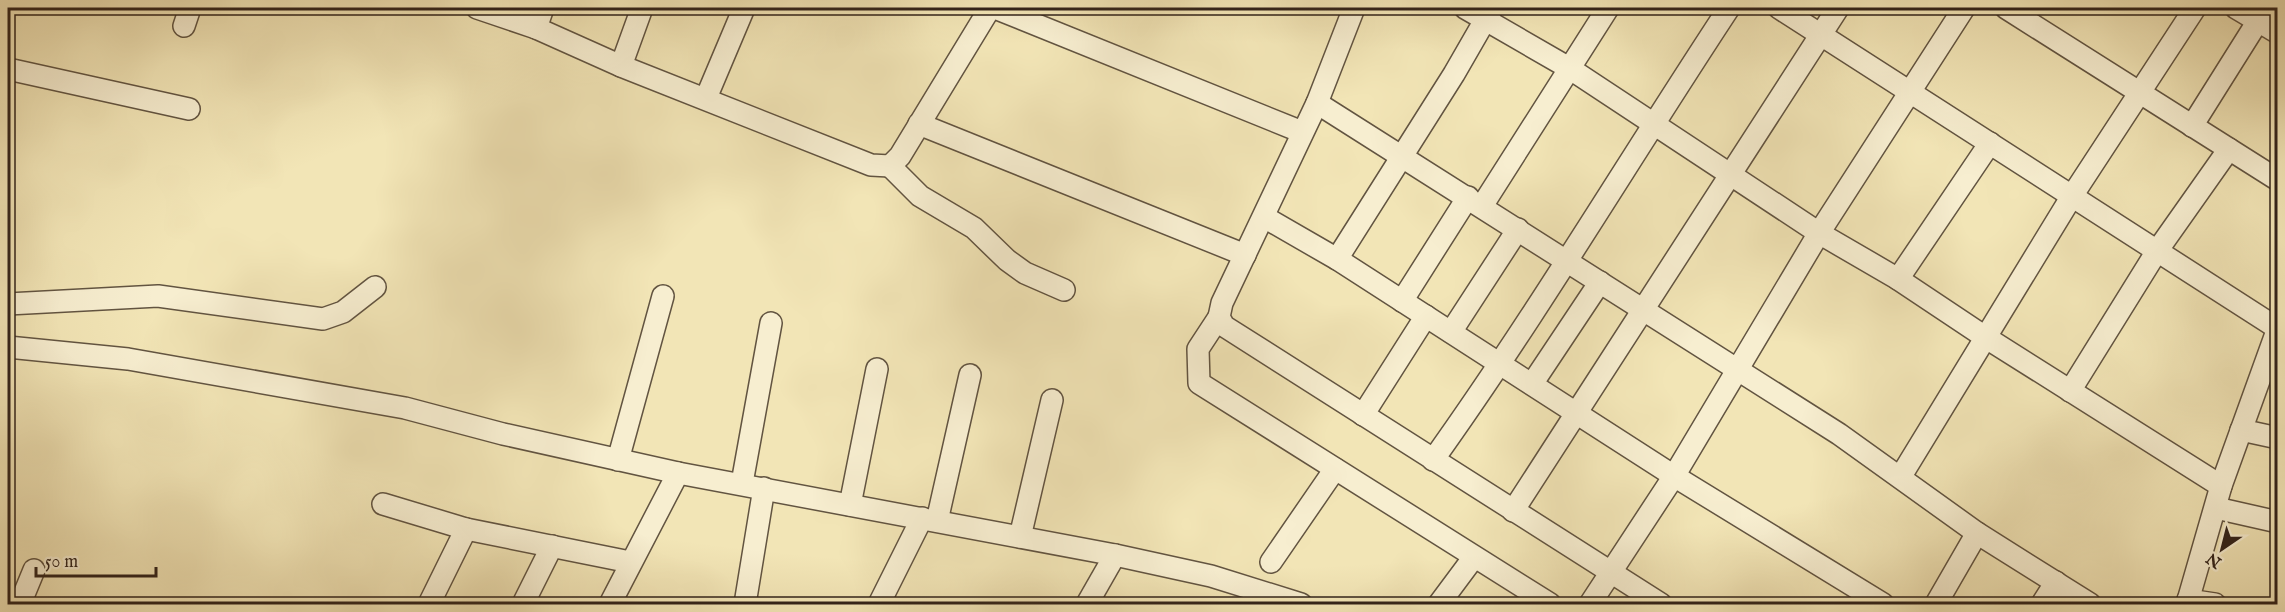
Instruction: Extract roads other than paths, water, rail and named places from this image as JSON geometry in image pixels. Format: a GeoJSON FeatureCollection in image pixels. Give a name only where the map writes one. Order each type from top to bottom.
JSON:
{"type":"FeatureCollection","features":[{"type":"Feature","properties":{"kind":"street"},"geometry":{"type":"LineString","coordinates":[[477,8],[536,28],[621,66],[871,165],[890,166],[920,196],[974,228],[1007,260],[1025,273],[1064,290]]}},
{"type":"Feature","properties":{"kind":"street"},"geometry":{"type":"LineString","coordinates":[[536,28],[543,8]]}},
{"type":"Feature","properties":{"kind":"street"},"geometry":{"type":"LineString","coordinates":[[621,66],[642,8]]}},
{"type":"Feature","properties":{"kind":"street"},"geometry":{"type":"LineString","coordinates":[[706,98],[744,8]]}},
{"type":"Feature","properties":{"kind":"street"},"geometry":{"type":"LineString","coordinates":[[890,166],[900,156],[990,8]]}},
{"type":"Feature","properties":{"kind":"street"},"geometry":{"type":"LineString","coordinates":[[996,8],[1302,132]]}},
{"type":"Feature","properties":{"kind":"street"},"geometry":{"type":"LineString","coordinates":[[1352,8],[1317,103],[1222,303],[1219,316],[1198,349],[1199,383],[1550,604]]}},
{"type":"Feature","properties":{"kind":"street"},"geometry":{"type":"LineString","coordinates":[[1465,8],[1489,13],[1819,233],[1898,279],[1985,337],[2221,486]]}},
{"type":"Feature","properties":{"kind":"street"},"geometry":{"type":"LineString","coordinates":[[1402,301],[1475,202],[1608,8]]}},
{"type":"Feature","properties":{"kind":"street"},"geometry":{"type":"LineString","coordinates":[[1433,460],[1502,364],[1653,122],[1729,8]]}},
{"type":"Feature","properties":{"kind":"street"},"geometry":{"type":"LineString","coordinates":[[1779,8],[2157,251],[2276,337],[2221,486],[2187,602],[2215,604]]}},
{"type":"Feature","properties":{"kind":"street"},"geometry":{"type":"LineString","coordinates":[[1514,511],[1575,412],[1644,310],[1838,8]]}},
{"type":"Feature","properties":{"kind":"street"},"geometry":{"type":"LineString","coordinates":[[1590,604],[1674,476],[1819,233],[1964,8]]}},
{"type":"Feature","properties":{"kind":"street"},"geometry":{"type":"LineString","coordinates":[[2006,8],[2277,180]]}},
{"type":"Feature","properties":{"kind":"street"},"geometry":{"type":"LineString","coordinates":[[1901,476],[2072,196],[2195,8]]}},
{"type":"Feature","properties":{"kind":"street"},"geometry":{"type":"LineString","coordinates":[[2236,8],[2277,33]]}},
{"type":"Feature","properties":{"kind":"street"},"geometry":{"type":"LineString","coordinates":[[1337,259],[1489,13]]}},
{"type":"Feature","properties":{"kind":"street"},"geometry":{"type":"LineString","coordinates":[[2192,126],[2258,21]]}},
{"type":"Feature","properties":{"kind":"street"},"geometry":{"type":"LineString","coordinates":[[8,69],[189,109]]}},
{"type":"Feature","properties":{"kind":"street"},"geometry":{"type":"LineString","coordinates":[[1317,103],[1567,260],[1901,476],[1977,533],[2090,604]]}},
{"type":"Feature","properties":{"kind":"street"},"geometry":{"type":"LineString","coordinates":[[920,124],[1245,255]]}},
{"type":"Feature","properties":{"kind":"street"},"geometry":{"type":"LineString","coordinates":[[1898,279],[1990,143]]}},
{"type":"Feature","properties":{"kind":"street"},"geometry":{"type":"LineString","coordinates":[[2070,391],[2157,251],[2229,149]]}},
{"type":"Feature","properties":{"kind":"street"},"geometry":{"type":"LineString","coordinates":[[1264,217],[1337,259],[1674,476],[1883,604]]}},
{"type":"Feature","properties":{"kind":"street"},"geometry":{"type":"LineString","coordinates":[[1451,332],[1518,229]]}},
{"type":"Feature","properties":{"kind":"street"},"geometry":{"type":"LineString","coordinates":[[1532,384],[1600,282]]}},
{"type":"Feature","properties":{"kind":"street"},"geometry":{"type":"LineString","coordinates":[[8,304],[158,296],[323,319],[344,312],[375,287]]}},
{"type":"Feature","properties":{"kind":"street"},"geometry":{"type":"LineString","coordinates":[[618,460],[663,296]]}},
{"type":"Feature","properties":{"kind":"street"},"geometry":{"type":"LineString","coordinates":[[1219,316],[1224,326],[1232,332],[1661,604]]}},
{"type":"Feature","properties":{"kind":"street"},"geometry":{"type":"LineString","coordinates":[[1363,415],[1426,316]]}},
{"type":"Feature","properties":{"kind":"street"},"geometry":{"type":"LineString","coordinates":[[742,483],[771,323]]}},
{"type":"Feature","properties":{"kind":"street"},"geometry":{"type":"LineString","coordinates":[[8,347],[128,359],[213,372],[405,408],[678,473],[742,483],[1211,576],[1301,604]]}},
{"type":"Feature","properties":{"kind":"street"},"geometry":{"type":"LineString","coordinates":[[850,505],[877,369]]}},
{"type":"Feature","properties":{"kind":"street"},"geometry":{"type":"LineString","coordinates":[[879,604],[929,520],[970,375]]}},
{"type":"Feature","properties":{"kind":"street"},"geometry":{"type":"LineString","coordinates":[[1020,537],[1052,400]]}},
{"type":"Feature","properties":{"kind":"street"},"geometry":{"type":"LineString","coordinates":[[2241,430],[2277,438]]}},
{"type":"Feature","properties":{"kind":"street"},"geometry":{"type":"LineString","coordinates":[[1271,562],[1335,469]]}},
{"type":"Feature","properties":{"kind":"street"},"geometry":{"type":"LineString","coordinates":[[610,604],[678,473]]}},
{"type":"Feature","properties":{"kind":"street"},"geometry":{"type":"LineString","coordinates":[[745,604],[764,488]]}},
{"type":"Feature","properties":{"kind":"street"},"geometry":{"type":"LineString","coordinates":[[383,504],[466,529],[630,562]]}},
{"type":"Feature","properties":{"kind":"street"},"geometry":{"type":"LineString","coordinates":[[2216,508],[2277,522]]}},
{"type":"Feature","properties":{"kind":"street"},"geometry":{"type":"LineString","coordinates":[[429,604],[466,529]]}},
{"type":"Feature","properties":{"kind":"street"},"geometry":{"type":"LineString","coordinates":[[1935,604],[1977,533]]}},
{"type":"Feature","properties":{"kind":"street"},"geometry":{"type":"LineString","coordinates":[[523,604],[552,546]]}},
{"type":"Feature","properties":{"kind":"street"},"geometry":{"type":"LineString","coordinates":[[1087,604],[1114,555]]}},
{"type":"Feature","properties":{"kind":"street"},"geometry":{"type":"LineString","coordinates":[[1439,604],[1474,557]]}},
{"type":"Feature","properties":{"kind":"street"},"geometry":{"type":"LineString","coordinates":[[20,604],[34,570]]}},
{"type":"Feature","properties":{"kind":"street"},"geometry":{"type":"LineString","coordinates":[[2042,604],[2056,582]]}}]}
